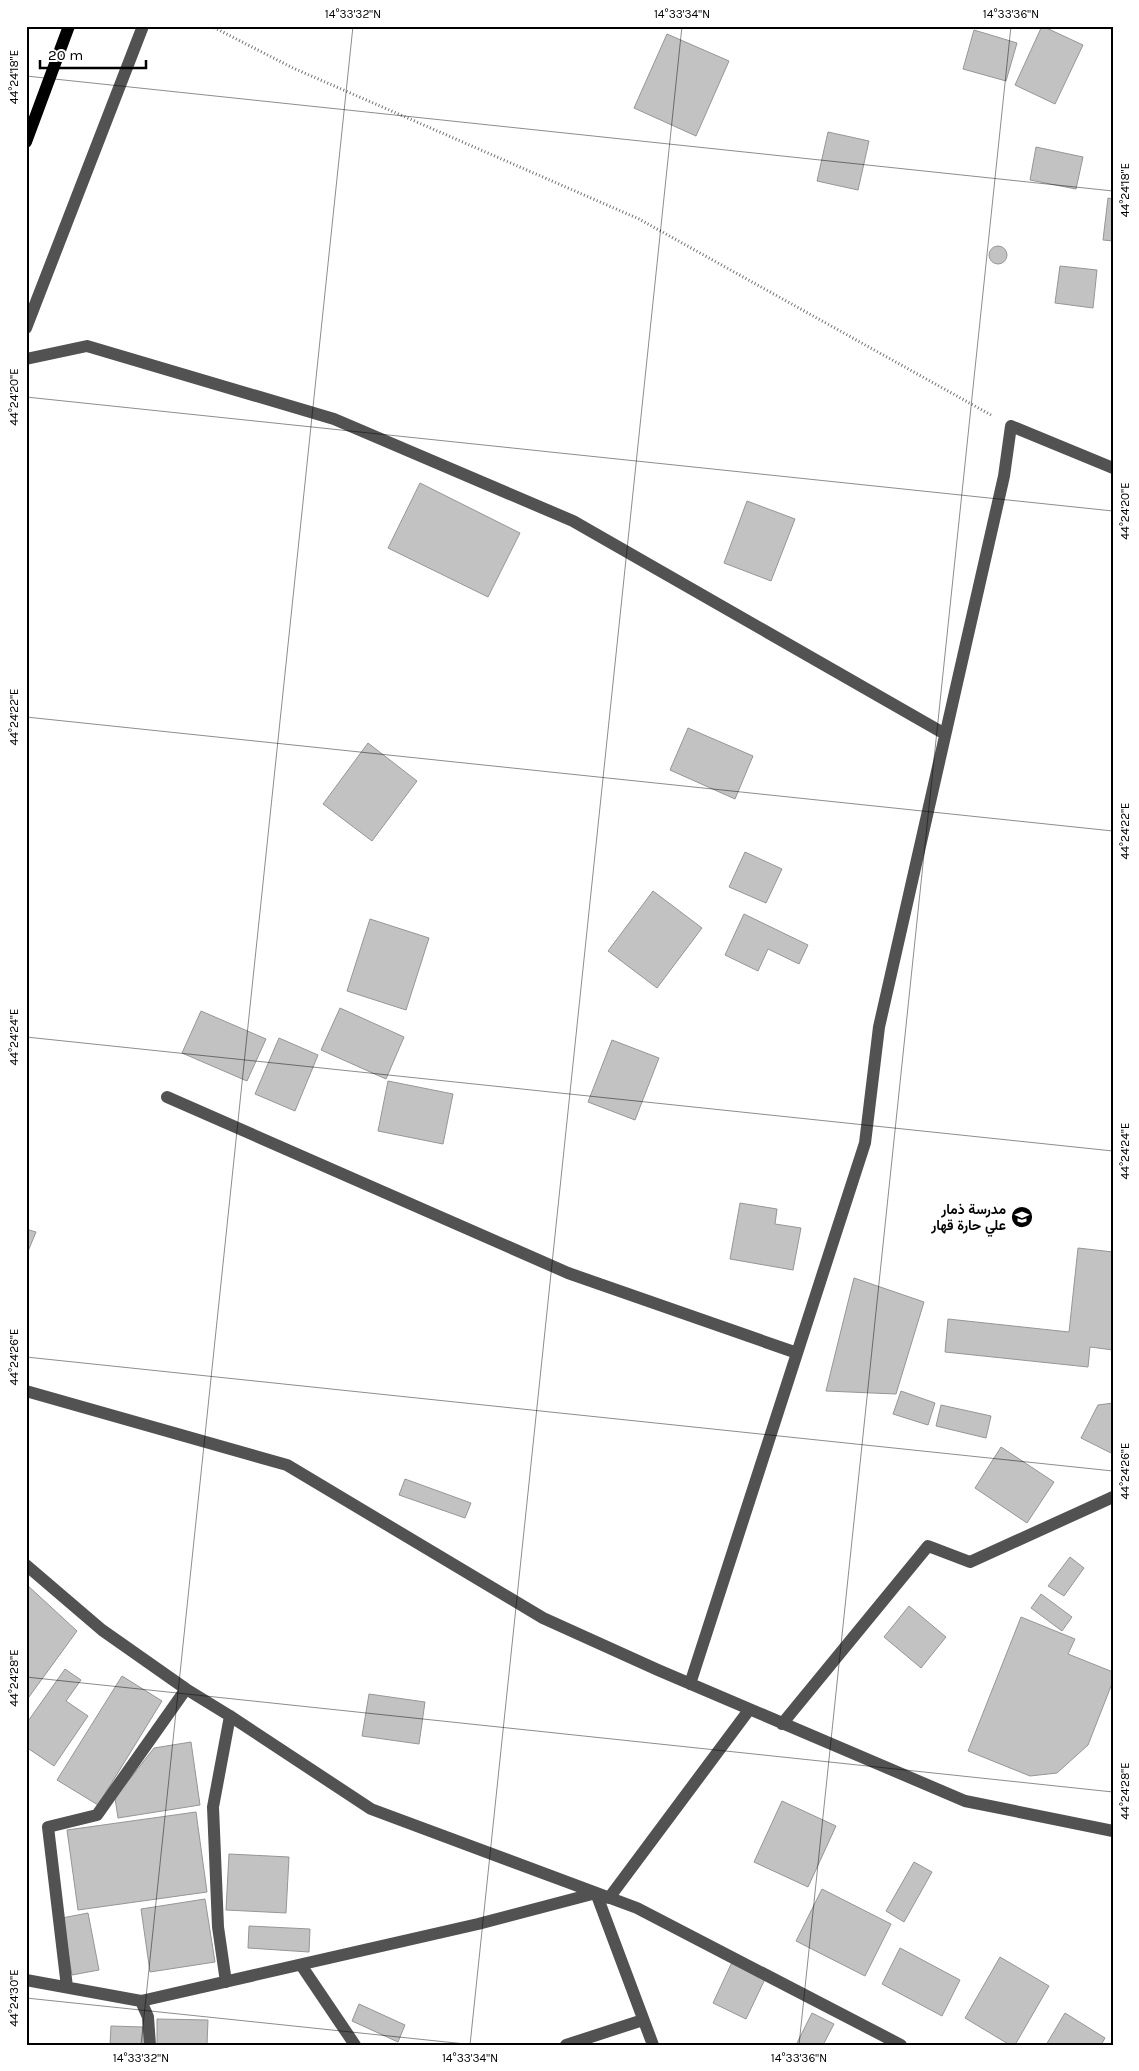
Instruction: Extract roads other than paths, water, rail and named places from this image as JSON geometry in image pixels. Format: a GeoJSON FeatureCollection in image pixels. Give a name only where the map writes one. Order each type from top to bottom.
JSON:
{"type":"FeatureCollection","features":[{"type":"Feature","properties":{"kind":"main road"},"geometry":{"type":"LineString","coordinates":[[26,142],[69,26]]}},
{"type":"Feature","properties":{"kind":"street"},"geometry":{"type":"LineString","coordinates":[[26,328],[143,26]]}},
{"type":"Feature","properties":{"kind":"street"},"geometry":{"type":"LineString","coordinates":[[26,359],[87,346],[334,419],[573,521],[945,734]]}},
{"type":"Feature","properties":{"kind":"street"},"geometry":{"type":"LineString","coordinates":[[690,1684],[865,1143],[879,1027],[1004,476],[1011,426],[1113,468]]}},
{"type":"Feature","properties":{"kind":"street"},"geometry":{"type":"LineString","coordinates":[[167,1098],[568,1273],[797,1353]]}},
{"type":"Feature","properties":{"kind":"street"},"geometry":{"type":"LineString","coordinates":[[26,1392],[287,1465],[543,1618],[690,1684],[965,1801],[1113,1831]]}},
{"type":"Feature","properties":{"kind":"street"},"geometry":{"type":"LineString","coordinates":[[782,1724],[928,1546],[970,1562],[1113,1497]]}},
{"type":"Feature","properties":{"kind":"street"},"geometry":{"type":"LineString","coordinates":[[26,1565],[102,1630],[186,1688],[371,1809],[637,1908],[901,2045]]}},
{"type":"Feature","properties":{"kind":"street"},"geometry":{"type":"LineString","coordinates":[[67,1987],[48,1827],[97,1815],[186,1688]]}},
{"type":"Feature","properties":{"kind":"street"},"geometry":{"type":"LineString","coordinates":[[609,1898],[749,1710]]}},
{"type":"Feature","properties":{"kind":"street"},"geometry":{"type":"LineString","coordinates":[[226,1982],[218,1927],[213,1807],[230,1716]]}},
{"type":"Feature","properties":{"kind":"street"},"geometry":{"type":"LineString","coordinates":[[26,1980],[141,2001],[478,1924],[596,1893]]}},
{"type":"Feature","properties":{"kind":"street"},"geometry":{"type":"LineString","coordinates":[[596,1893],[653,2045]]}},
{"type":"Feature","properties":{"kind":"street"},"geometry":{"type":"LineString","coordinates":[[301,1965],[355,2045]]}},
{"type":"Feature","properties":{"kind":"street"},"geometry":{"type":"LineString","coordinates":[[141,2001],[148,2017],[150,2045]]}},
{"type":"Feature","properties":{"kind":"street"},"geometry":{"type":"LineString","coordinates":[[566,2045],[643,2020]]}},
{"type":"Feature","properties":{"kind":"place","name":"مدرسة ذمار علي حارة قهار"},"geometry":{"type":"Point","coordinates":[1022,1217]}}]}
